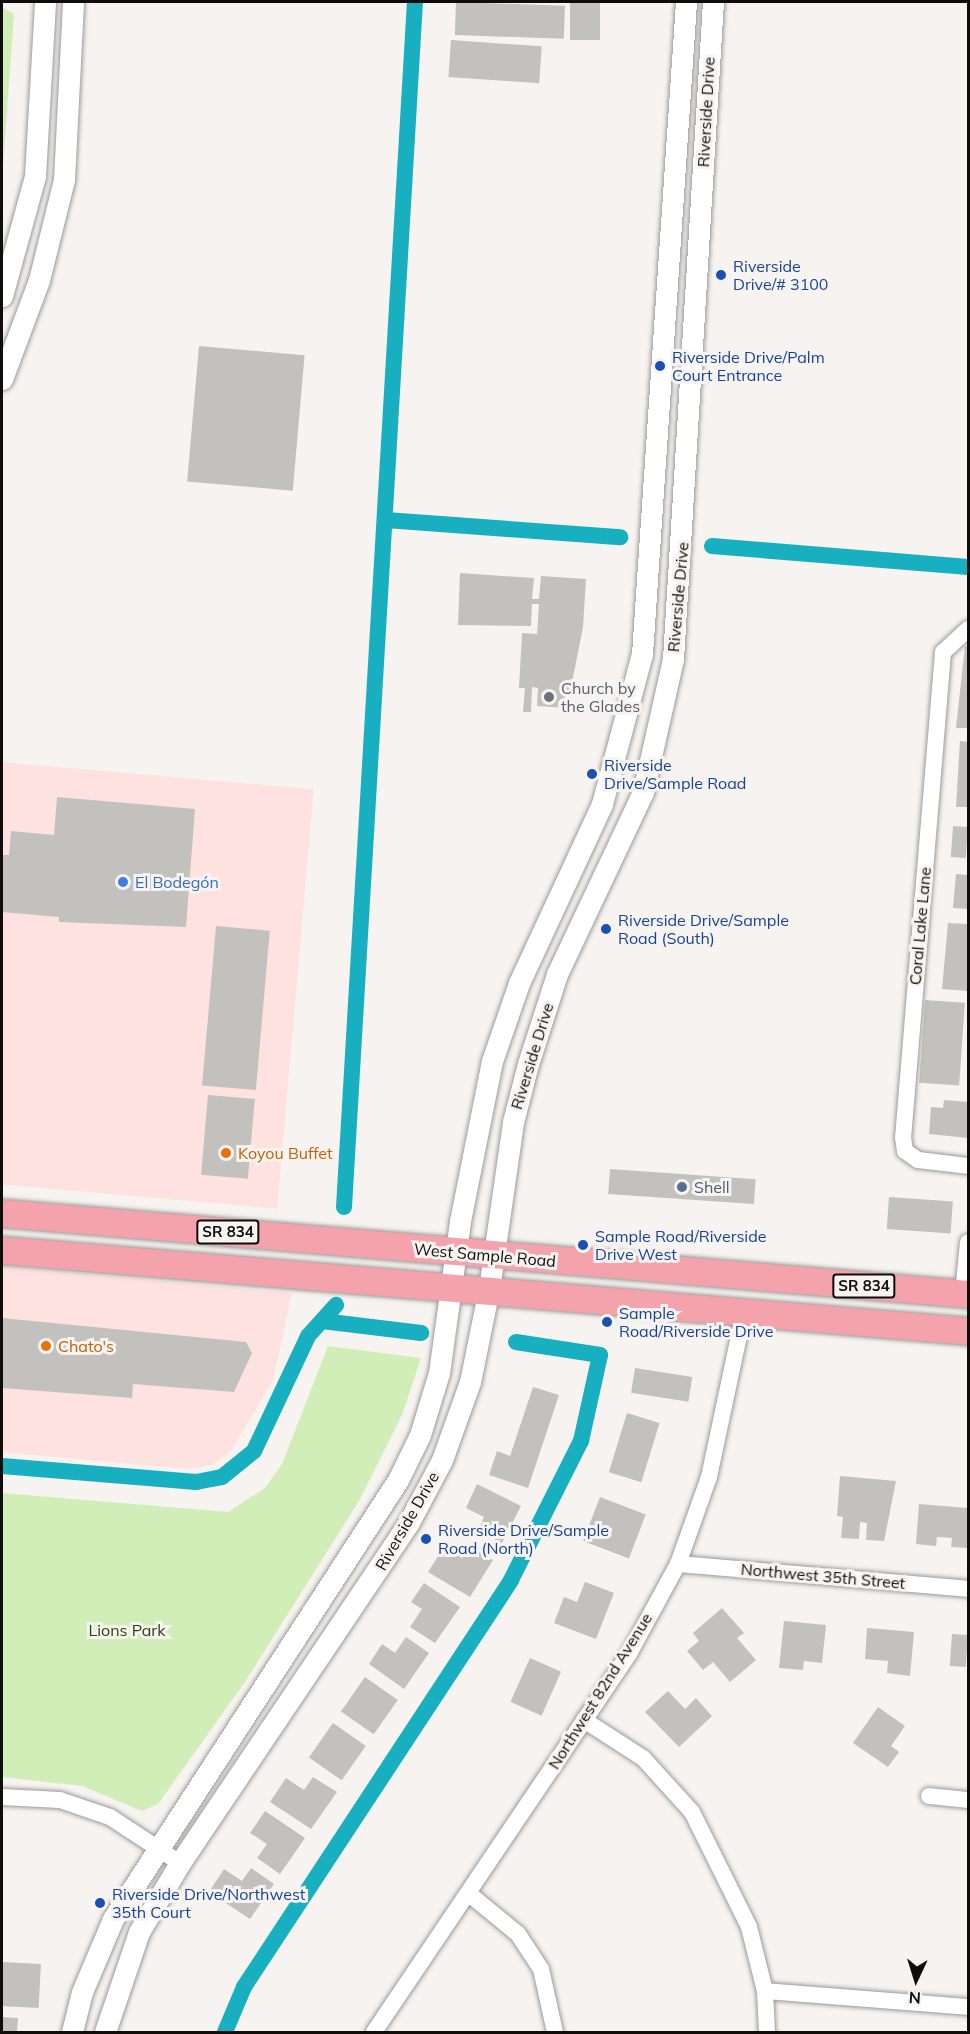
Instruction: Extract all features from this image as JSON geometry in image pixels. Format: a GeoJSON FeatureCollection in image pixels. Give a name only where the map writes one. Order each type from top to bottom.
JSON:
{"type":"FeatureCollection","features":[{"type":"Feature","properties":{"kind":"main road","name":"West Sample Road"},"geometry":{"type":"LineString","coordinates":[[2,1213],[455,1253],[966,1294]]}},
{"type":"Feature","properties":{"kind":"main road"},"geometry":{"type":"LineString","coordinates":[[2,1229],[36,1231],[62,1218]]}},
{"type":"Feature","properties":{"kind":"main road","name":"West Sample Road"},"geometry":{"type":"LineString","coordinates":[[2,1250],[969,1331]]}},
{"type":"Feature","properties":{"kind":"street"},"geometry":{"type":"LineString","coordinates":[[2,296],[35,176],[45,2]]}},
{"type":"Feature","properties":{"kind":"street"},"geometry":{"type":"LineString","coordinates":[[2,379],[39,280],[64,180],[73,2]]}},
{"type":"Feature","properties":{"kind":"street","name":"Riverside Drive"},"geometry":{"type":"LineString","coordinates":[[72,2032],[82,1992],[113,1919],[155,1848],[398,1480],[420,1435],[440,1372],[453,1287],[455,1253],[492,1061],[519,983],[602,804],[642,654],[686,2]]}},
{"type":"Feature","properties":{"kind":"street","name":"Riverside Drive"},"geometry":{"type":"LineString","coordinates":[[105,2032],[140,1932],[180,1863],[423,1498],[470,1382],[489,1289],[491,1256],[513,1122],[528,1064],[557,974],[643,792],[669,682],[683,536],[713,2]]}},
{"type":"Feature","properties":{"kind":"street","name":"Coral Lake Lane"},"geometry":{"type":"LineString","coordinates":[[969,629],[953,637],[943,652],[903,1137],[905,1151],[918,1160],[969,1166]]}},
{"type":"Feature","properties":{"kind":"street"},"geometry":{"type":"LineString","coordinates":[[966,1294],[969,1242]]}},
{"type":"Feature","properties":{"kind":"street","name":"Northwest 82nd Avenue"},"geometry":{"type":"LineString","coordinates":[[374,2032],[584,1720],[678,1564],[709,1476],[744,1312]]}},
{"type":"Feature","properties":{"kind":"street","name":"Northwest 35th Street"},"geometry":{"type":"LineString","coordinates":[[678,1564],[969,1589]]}},
{"type":"Feature","properties":{"kind":"street"},"geometry":{"type":"LineString","coordinates":[[584,1720],[643,1758],[692,1812],[749,1927],[765,1992],[767,2032]]}},
{"type":"Feature","properties":{"kind":"street"},"geometry":{"type":"LineString","coordinates":[[928,1796],[969,1800]]}},
{"type":"Feature","properties":{"kind":"street"},"geometry":{"type":"LineString","coordinates":[[2,1797],[60,1800],[110,1817],[180,1863]]}},
{"type":"Feature","properties":{"kind":"street"},"geometry":{"type":"LineString","coordinates":[[468,1893],[518,1934],[541,1969],[555,2032]]}},
{"type":"Feature","properties":{"kind":"street"},"geometry":{"type":"LineString","coordinates":[[765,1992],[969,2007]]}},
{"type":"Feature","properties":{"kind":"shaded area"},"geometry":{"type":"Polygon","coordinates":[[[2,762],[314,789],[277,1209],[2,1185],[2,762]]]}},
{"type":"Feature","properties":{"kind":"shaded area"},"geometry":{"type":"Polygon","coordinates":[[[2,1266],[292,1293],[273,1381],[230,1452],[214,1464],[188,1469],[2,1452],[2,1266]]]}},
{"type":"Feature","properties":{"kind":"green space"},"geometry":{"type":"Polygon","coordinates":[[[2,7],[14,14],[2,181],[2,7]]]}},
{"type":"Feature","properties":{"kind":"green space","name":"Lions Park"},"geometry":{"type":"Polygon","coordinates":[[[328,1346],[421,1358],[402,1415],[359,1501],[245,1682],[158,1804],[142,1811],[82,1786],[2,1777],[2,1493],[228,1512],[265,1488],[282,1464],[328,1346]]]}},
{"type":"Feature","properties":{"kind":"building"},"geometry":{"type":"Polygon","coordinates":[[[456,2],[565,6],[564,39],[455,35],[456,2]]]}},
{"type":"Feature","properties":{"kind":"building"},"geometry":{"type":"Polygon","coordinates":[[[570,2],[600,2],[600,40],[570,40],[570,2]]]}},
{"type":"Feature","properties":{"kind":"building"},"geometry":{"type":"Polygon","coordinates":[[[451,40],[542,46],[539,83],[448,77],[451,40]]]}},
{"type":"Feature","properties":{"kind":"building"},"geometry":{"type":"Polygon","coordinates":[[[199,346],[305,355],[293,491],[187,481],[199,346]]]}},
{"type":"Feature","properties":{"kind":"building"},"geometry":{"type":"Polygon","coordinates":[[[460,573],[534,578],[532,599],[539,599],[541,576],[586,579],[583,627],[567,708],[537,706],[538,688],[532,687],[531,712],[523,712],[525,688],[519,688],[522,633],[537,634],[539,604],[532,604],[531,626],[458,625],[460,573]]]}},
{"type":"Feature","properties":{"kind":"building"},"geometry":{"type":"Polygon","coordinates":[[[965,646],[968,646],[968,728],[956,728],[965,646]]]}},
{"type":"Feature","properties":{"kind":"building"},"geometry":{"type":"Polygon","coordinates":[[[960,741],[968,742],[968,807],[956,807],[960,741]]]}},
{"type":"Feature","properties":{"kind":"building"},"geometry":{"type":"Polygon","coordinates":[[[57,797],[195,809],[186,927],[59,922],[59,917],[2,912],[2,855],[9,855],[11,831],[54,835],[57,797]]]}},
{"type":"Feature","properties":{"kind":"building"},"geometry":{"type":"Polygon","coordinates":[[[953,826],[968,827],[966,858],[951,857],[953,826]]]}},
{"type":"Feature","properties":{"kind":"building"},"geometry":{"type":"Polygon","coordinates":[[[956,874],[968,875],[968,909],[953,908],[956,874]]]}},
{"type":"Feature","properties":{"kind":"building"},"geometry":{"type":"Polygon","coordinates":[[[948,923],[968,924],[968,991],[942,989],[948,923]]]}},
{"type":"Feature","properties":{"kind":"building"},"geometry":{"type":"Polygon","coordinates":[[[216,926],[270,931],[256,1090],[202,1085],[216,926]]]}},
{"type":"Feature","properties":{"kind":"building"},"geometry":{"type":"Polygon","coordinates":[[[925,1000],[965,1003],[959,1086],[919,1083],[925,1000]]]}},
{"type":"Feature","properties":{"kind":"building"},"geometry":{"type":"Polygon","coordinates":[[[208,1095],[255,1099],[248,1179],[201,1175],[208,1095]]]}},
{"type":"Feature","properties":{"kind":"building"},"geometry":{"type":"Polygon","coordinates":[[[944,1100],[968,1102],[968,1138],[929,1134],[931,1107],[943,1108],[944,1100]]]}},
{"type":"Feature","properties":{"kind":"building","name":"Shell"},"geometry":{"type":"Polygon","coordinates":[[[610,1169],[756,1179],[754,1204],[608,1194],[610,1169]]]}},
{"type":"Feature","properties":{"kind":"building"},"geometry":{"type":"Polygon","coordinates":[[[889,1197],[953,1201],[951,1233],[887,1229],[889,1197]]]}},
{"type":"Feature","properties":{"kind":"building"},"geometry":{"type":"Polygon","coordinates":[[[2,1318],[246,1342],[252,1353],[234,1392],[133,1384],[132,1398],[2,1388],[2,1318]]]}},
{"type":"Feature","properties":{"kind":"building"},"geometry":{"type":"Polygon","coordinates":[[[635,1368],[692,1377],[688,1402],[631,1393],[635,1368]]]}},
{"type":"Feature","properties":{"kind":"building"},"geometry":{"type":"Polygon","coordinates":[[[533,1387],[559,1395],[528,1488],[489,1475],[497,1451],[510,1456],[533,1387]]]}},
{"type":"Feature","properties":{"kind":"building"},"geometry":{"type":"Polygon","coordinates":[[[627,1413],[660,1423],[641,1482],[609,1472],[627,1413]]]}},
{"type":"Feature","properties":{"kind":"building"},"geometry":{"type":"Polygon","coordinates":[[[840,1476],[896,1481],[884,1541],[866,1540],[867,1523],[860,1522],[859,1539],[841,1538],[843,1517],[837,1516],[840,1476]]]}},
{"type":"Feature","properties":{"kind":"building"},"geometry":{"type":"Polygon","coordinates":[[[477,1484],[521,1506],[502,1543],[478,1531],[484,1517],[466,1508],[477,1484]]]}},
{"type":"Feature","properties":{"kind":"building"},"geometry":{"type":"Polygon","coordinates":[[[600,1497],[646,1515],[629,1558],[583,1541],[600,1497]]]}},
{"type":"Feature","properties":{"kind":"building"},"geometry":{"type":"Polygon","coordinates":[[[919,1504],[968,1508],[968,1548],[951,1547],[952,1538],[937,1537],[936,1546],[916,1544],[919,1504]]]}},
{"type":"Feature","properties":{"kind":"building"},"geometry":{"type":"Polygon","coordinates":[[[470,1546],[493,1560],[470,1597],[428,1572],[444,1547],[462,1558],[470,1546]]]}},
{"type":"Feature","properties":{"kind":"building"},"geometry":{"type":"Polygon","coordinates":[[[585,1582],[614,1593],[596,1639],[554,1623],[564,1597],[577,1602],[585,1582]]]}},
{"type":"Feature","properties":{"kind":"building"},"geometry":{"type":"Polygon","coordinates":[[[424,1583],[460,1607],[435,1643],[410,1627],[422,1609],[411,1602],[424,1583]]]}},
{"type":"Feature","properties":{"kind":"building"},"geometry":{"type":"Polygon","coordinates":[[[722,1608],[744,1633],[737,1638],[756,1660],[730,1682],[713,1662],[703,1670],[687,1651],[699,1641],[693,1633],[722,1608]]]}},
{"type":"Feature","properties":{"kind":"building"},"geometry":{"type":"Polygon","coordinates":[[[784,1621],[826,1625],[822,1663],[804,1661],[803,1670],[779,1668],[784,1621]]]}},
{"type":"Feature","properties":{"kind":"building"},"geometry":{"type":"Polygon","coordinates":[[[867,1628],[914,1632],[910,1676],[887,1673],[888,1661],[865,1659],[867,1628]]]}},
{"type":"Feature","properties":{"kind":"building"},"geometry":{"type":"Polygon","coordinates":[[[952,1634],[968,1635],[966,1667],[950,1666],[952,1634]]]}},
{"type":"Feature","properties":{"kind":"building"},"geometry":{"type":"Polygon","coordinates":[[[406,1637],[429,1653],[404,1689],[369,1664],[382,1644],[395,1653],[406,1637]]]}},
{"type":"Feature","properties":{"kind":"building"},"geometry":{"type":"Polygon","coordinates":[[[530,1658],[561,1672],[542,1716],[510,1702],[530,1658]]]}},
{"type":"Feature","properties":{"kind":"building"},"geometry":{"type":"Polygon","coordinates":[[[365,1677],[398,1700],[374,1734],[341,1711],[365,1677]]]}},
{"type":"Feature","properties":{"kind":"building"},"geometry":{"type":"Polygon","coordinates":[[[668,1691],[685,1709],[696,1698],[712,1716],[679,1747],[645,1712],[668,1691]]]}},
{"type":"Feature","properties":{"kind":"building"},"geometry":{"type":"Polygon","coordinates":[[[878,1707],[905,1726],[891,1746],[899,1752],[888,1767],[853,1743],[878,1707]]]}},
{"type":"Feature","properties":{"kind":"building"},"geometry":{"type":"Polygon","coordinates":[[[333,1723],[366,1746],[342,1780],[309,1757],[333,1723]]]}},
{"type":"Feature","properties":{"kind":"building"},"geometry":{"type":"Polygon","coordinates":[[[313,1777],[337,1792],[311,1829],[270,1802],[286,1778],[304,1790],[313,1777]]]}},
{"type":"Feature","properties":{"kind":"building"},"geometry":{"type":"Polygon","coordinates":[[[265,1811],[305,1838],[280,1874],[257,1858],[267,1844],[250,1833],[265,1811]]]}},
{"type":"Feature","properties":{"kind":"building"},"geometry":{"type":"Polygon","coordinates":[[[251,1868],[274,1884],[250,1919],[209,1892],[224,1869],[242,1881],[251,1868]]]}},
{"type":"Feature","properties":{"kind":"building"},"geometry":{"type":"Polygon","coordinates":[[[2,1962],[41,1964],[39,2008],[2,2006],[2,1962]]]}},
{"type":"Feature","properties":{"kind":"building"},"geometry":{"type":"Polygon","coordinates":[[[2,2017],[18,2018],[17,2032],[2,2032],[2,2017]]]}},
{"type":"Feature","properties":{"kind":"waterway"},"geometry":{"type":"LineString","coordinates":[[344,1207],[415,2]]}},
{"type":"Feature","properties":{"kind":"waterway"},"geometry":{"type":"LineString","coordinates":[[386,520],[620,537]]}},
{"type":"Feature","properties":{"kind":"waterway"},"geometry":{"type":"LineString","coordinates":[[712,546],[968,567]]}},
{"type":"Feature","properties":{"kind":"waterway"},"geometry":{"type":"LineString","coordinates":[[2,1466],[196,1482],[222,1477],[254,1451],[308,1336],[336,1305]]}},
{"type":"Feature","properties":{"kind":"waterway"},"geometry":{"type":"LineString","coordinates":[[322,1321],[421,1333]]}},
{"type":"Feature","properties":{"kind":"waterway"},"geometry":{"type":"LineString","coordinates":[[225,2032],[244,1987],[511,1580],[581,1441],[600,1355],[516,1342]]}},
{"type":"Feature","properties":{"kind":"place","name":"Riverside Drive/# 3100"},"geometry":{"type":"Point","coordinates":[721,275]}},
{"type":"Feature","properties":{"kind":"place","name":"Riverside Drive/Palm Court Entrance"},"geometry":{"type":"Point","coordinates":[660,366]}},
{"type":"Feature","properties":{"kind":"place","name":"Church by the Glades"},"geometry":{"type":"Point","coordinates":[549,697]}},
{"type":"Feature","properties":{"kind":"place","name":"Riverside Drive/Sample Road"},"geometry":{"type":"Point","coordinates":[592,774]}},
{"type":"Feature","properties":{"kind":"place","name":"El Bodegón"},"geometry":{"type":"Point","coordinates":[123,882]}},
{"type":"Feature","properties":{"kind":"place","name":"Riverside Drive/Sample Road (South)"},"geometry":{"type":"Point","coordinates":[606,929]}},
{"type":"Feature","properties":{"kind":"place","name":"Koyou Buffet"},"geometry":{"type":"Point","coordinates":[226,1153]}},
{"type":"Feature","properties":{"kind":"place","name":"Shell"},"geometry":{"type":"Point","coordinates":[682,1187]}},
{"type":"Feature","properties":{"kind":"place","name":"Sample Road/Riverside Drive West"},"geometry":{"type":"Point","coordinates":[583,1245]}},
{"type":"Feature","properties":{"kind":"place","name":"Sample Road/Riverside Drive"},"geometry":{"type":"Point","coordinates":[607,1322]}},
{"type":"Feature","properties":{"kind":"place","name":"Chato's"},"geometry":{"type":"Point","coordinates":[46,1346]}},
{"type":"Feature","properties":{"kind":"place","name":"Riverside Drive/Sample Road (North)"},"geometry":{"type":"Point","coordinates":[426,1539]}},
{"type":"Feature","properties":{"kind":"place","name":"Riverside Drive/Northwest 35th Court"},"geometry":{"type":"Point","coordinates":[100,1903]}}]}
